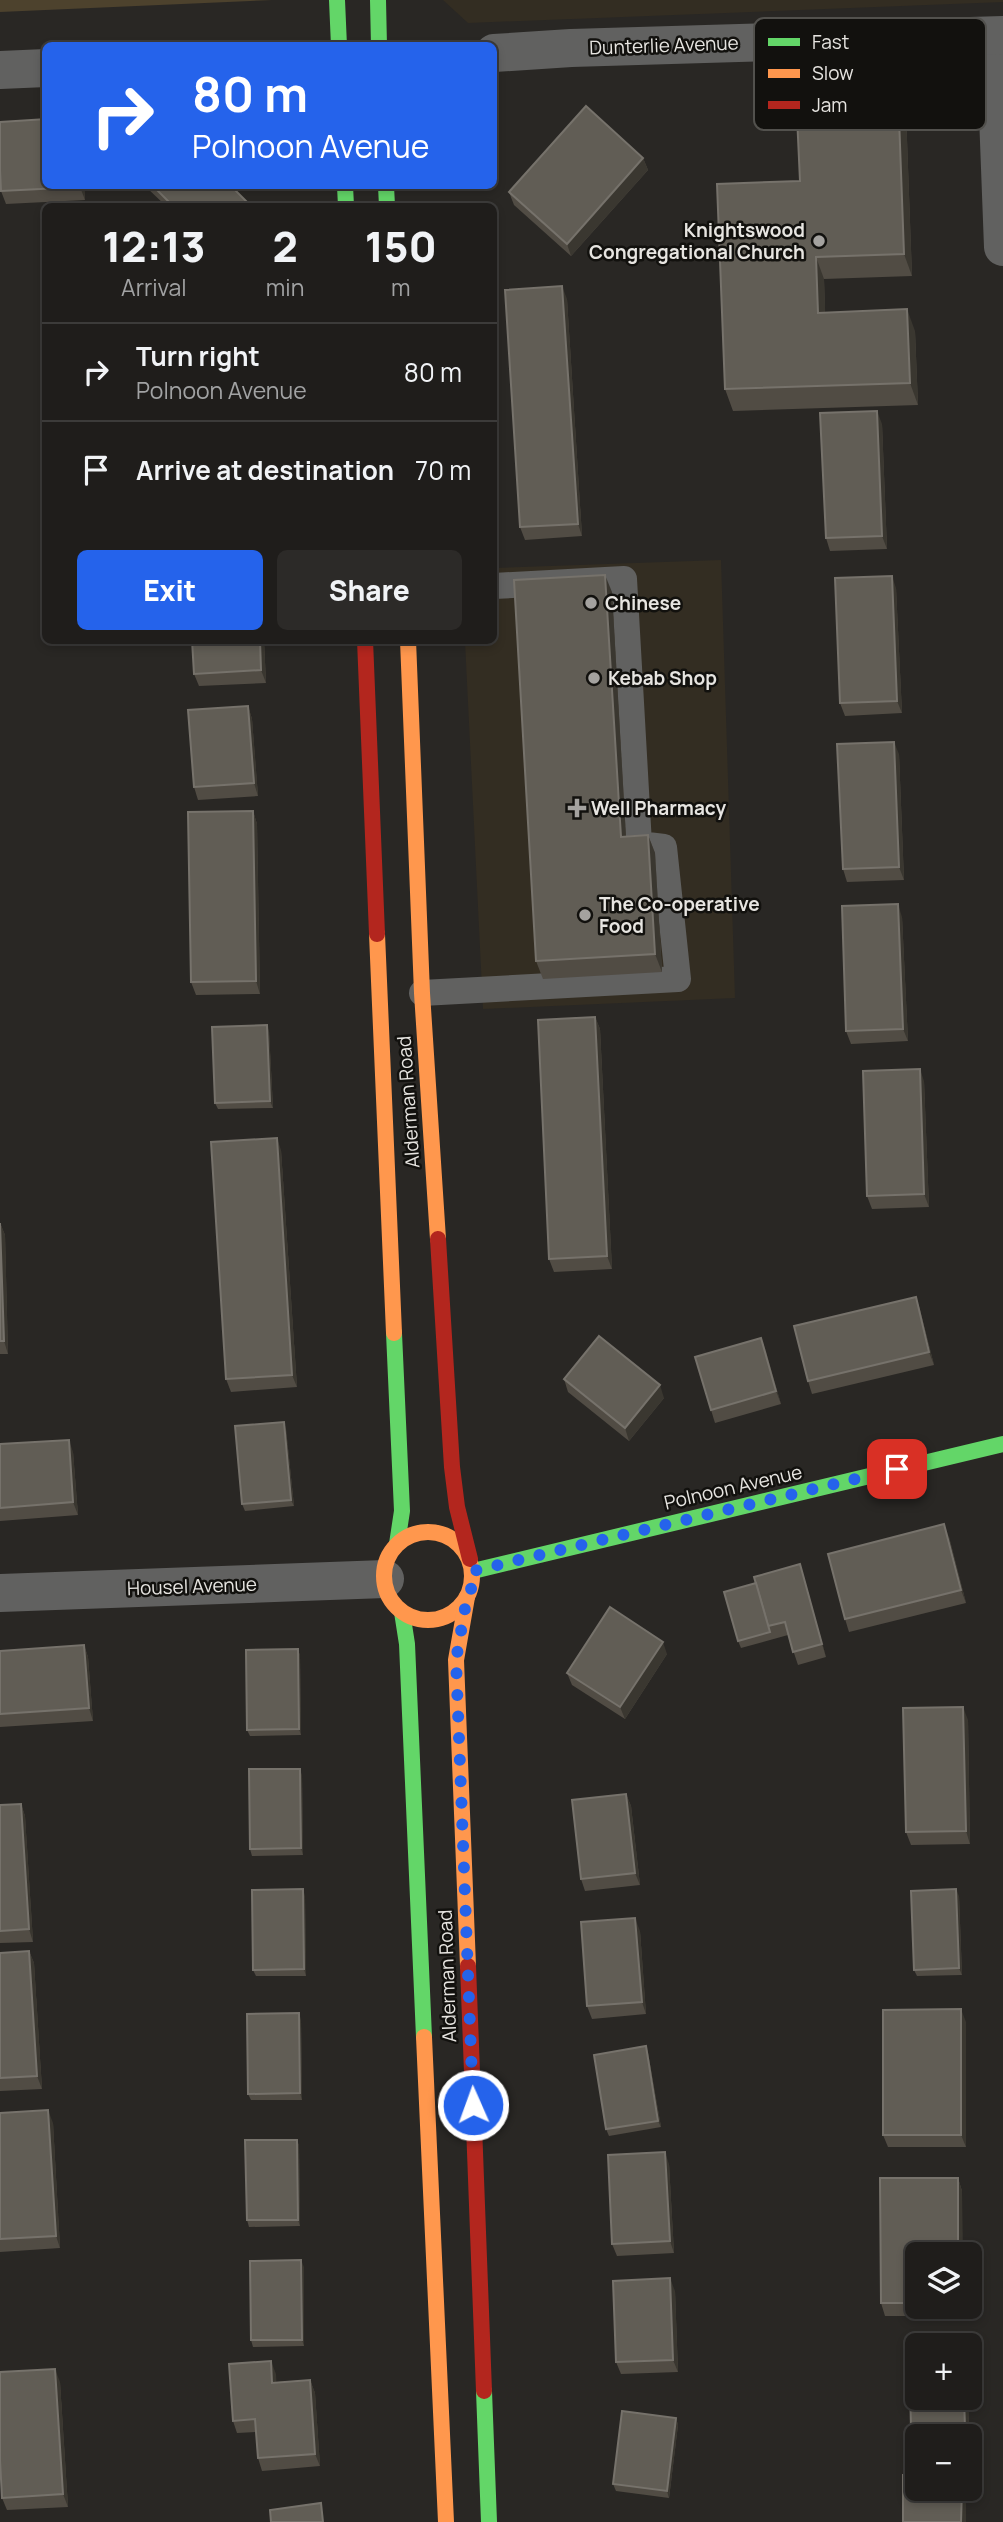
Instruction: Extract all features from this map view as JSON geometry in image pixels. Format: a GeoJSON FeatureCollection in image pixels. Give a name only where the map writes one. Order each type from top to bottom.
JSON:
{"type":"FeatureCollection","features":[{"type":"Feature","properties":{"kind":"street"},"geometry":{"type":"LineString","coordinates":[[337,0],[339,42]]}},
{"type":"Feature","properties":{"kind":"street"},"geometry":{"type":"LineString","coordinates":[[378,0],[379,42]]}},
{"type":"Feature","properties":{"kind":"street"},"geometry":{"type":"LineString","coordinates":[[999,36],[1003,247]]}},
{"type":"Feature","properties":{"kind":"street","name":"Dunterlie Avenue"},"geometry":{"type":"LineString","coordinates":[[497,53],[754,43]]}},
{"type":"Feature","properties":{"kind":"street"},"geometry":{"type":"LineString","coordinates":[[0,70],[42,68]]}},
{"type":"Feature","properties":{"kind":"street","name":"Alderman Road"},"geometry":{"type":"LineString","coordinates":[[365,644],[402,1498],[391,1562]]}},
{"type":"Feature","properties":{"kind":"street","name":"Alderman Road"},"geometry":{"type":"LineString","coordinates":[[408,644],[422,993],[452,1467],[457,1507],[471,1565]]}},
{"type":"Feature","properties":{"kind":"street","name":"Polnoon Avenue"},"geometry":{"type":"LineString","coordinates":[[471,1565],[1003,1444]]}},
{"type":"Feature","properties":{"kind":"street"},"geometry":{"type":"LineString","coordinates":[[438,1532],[462,1547],[471,1565],[472,1587],[456,1611],[444,1618],[416,1619],[402,1612],[385,1587],[391,1562],[410,1535],[438,1532]]}},
{"type":"Feature","properties":{"kind":"street","name":"Housel Avenue"},"geometry":{"type":"LineString","coordinates":[[0,1593],[391,1562]]}},
{"type":"Feature","properties":{"kind":"street","name":"Alderman Road"},"geometry":{"type":"LineString","coordinates":[[467,1597],[456,1660],[489,2522]]}},
{"type":"Feature","properties":{"kind":"street","name":"Alderman Road"},"geometry":{"type":"LineString","coordinates":[[402,1612],[407,1644],[446,2522]]}},
{"type":"Feature","properties":{"kind":"lane"},"geometry":{"type":"LineString","coordinates":[[422,993],[678,979],[664,847],[639,845],[624,579],[497,586]]}},
{"type":"Feature","properties":{"kind":"shaded area"},"geometry":{"type":"Polygon","coordinates":[[[0,0],[272,0],[0,12],[0,0]]]}},
{"type":"Feature","properties":{"kind":"shaded area"},"geometry":{"type":"Polygon","coordinates":[[[443,0],[1003,0],[1003,2],[468,23],[443,0]]]}},
{"type":"Feature","properties":{"kind":"shaded area"},"geometry":{"type":"Polygon","coordinates":[[[721,560],[735,998],[483,1009],[465,644],[497,644],[497,568],[721,560]]]}},
{"type":"Feature","properties":{"kind":"building"},"geometry":{"type":"Polygon","coordinates":[[[586,106],[643,158],[567,244],[509,192],[586,106]]]}},
{"type":"Feature","properties":{"kind":"building"},"geometry":{"type":"Polygon","coordinates":[[[42,119],[42,189],[1,191],[0,122],[42,119]]]}},
{"type":"Feature","properties":{"kind":"building","name":"Knightswood Congregational Church"},"geometry":{"type":"Polygon","coordinates":[[[798,130],[899,130],[904,254],[816,257],[818,313],[907,309],[910,383],[725,389],[717,184],[800,181],[798,130]]]}},
{"type":"Feature","properties":{"kind":"building"},"geometry":{"type":"Polygon","coordinates":[[[156,189],[234,189],[248,203],[170,203],[156,189]]]}},
{"type":"Feature","properties":{"kind":"building"},"geometry":{"type":"Polygon","coordinates":[[[562,286],[578,524],[520,527],[505,290],[562,286]]]}},
{"type":"Feature","properties":{"kind":"building"},"geometry":{"type":"Polygon","coordinates":[[[877,411],[882,536],[826,538],[820,413],[877,411]]]}},
{"type":"Feature","properties":{"kind":"building"},"geometry":{"type":"Polygon","coordinates":[[[605,575],[621,837],[648,835],[655,954],[536,961],[514,580],[605,575]]]}},
{"type":"Feature","properties":{"kind":"building"},"geometry":{"type":"Polygon","coordinates":[[[892,576],[897,701],[840,703],[835,578],[892,576]]]}},
{"type":"Feature","properties":{"kind":"building"},"geometry":{"type":"Polygon","coordinates":[[[192,644],[260,644],[261,670],[194,674],[192,644]]]}},
{"type":"Feature","properties":{"kind":"building"},"geometry":{"type":"Polygon","coordinates":[[[248,706],[254,783],[194,787],[188,710],[248,706]]]}},
{"type":"Feature","properties":{"kind":"building"},"geometry":{"type":"Polygon","coordinates":[[[894,742],[899,867],[843,869],[837,744],[894,742]]]}},
{"type":"Feature","properties":{"kind":"building"},"geometry":{"type":"Polygon","coordinates":[[[253,811],[256,981],[191,982],[188,812],[253,811]]]}},
{"type":"Feature","properties":{"kind":"building"},"geometry":{"type":"Polygon","coordinates":[[[898,904],[903,1029],[846,1031],[842,906],[898,904]]]}},
{"type":"Feature","properties":{"kind":"building"},"geometry":{"type":"Polygon","coordinates":[[[595,1017],[607,1256],[549,1259],[538,1020],[595,1017]]]}},
{"type":"Feature","properties":{"kind":"building"},"geometry":{"type":"Polygon","coordinates":[[[267,1025],[270,1101],[215,1103],[212,1027],[267,1025]]]}},
{"type":"Feature","properties":{"kind":"building"},"geometry":{"type":"Polygon","coordinates":[[[920,1069],[924,1194],[867,1196],[863,1071],[920,1069]]]}},
{"type":"Feature","properties":{"kind":"building"},"geometry":{"type":"Polygon","coordinates":[[[277,1138],[292,1375],[226,1379],[211,1142],[277,1138]]]}},
{"type":"Feature","properties":{"kind":"building"},"geometry":{"type":"Polygon","coordinates":[[[0,1223],[4,1341],[0,1341],[0,1223]]]}},
{"type":"Feature","properties":{"kind":"building"},"geometry":{"type":"Polygon","coordinates":[[[916,1297],[929,1352],[808,1381],[794,1326],[916,1297]]]}},
{"type":"Feature","properties":{"kind":"building"},"geometry":{"type":"Polygon","coordinates":[[[599,1336],[660,1385],[625,1428],[564,1379],[599,1336]]]}},
{"type":"Feature","properties":{"kind":"building"},"geometry":{"type":"Polygon","coordinates":[[[761,1338],[776,1391],[711,1410],[695,1357],[761,1338]]]}},
{"type":"Feature","properties":{"kind":"building"},"geometry":{"type":"Polygon","coordinates":[[[284,1422],[291,1500],[242,1504],[235,1426],[284,1422]]]}},
{"type":"Feature","properties":{"kind":"building"},"geometry":{"type":"Polygon","coordinates":[[[69,1440],[73,1502],[0,1508],[0,1444],[69,1440]]]}},
{"type":"Feature","properties":{"kind":"building"},"geometry":{"type":"Polygon","coordinates":[[[944,1524],[961,1590],[845,1619],[828,1554],[944,1524]]]}},
{"type":"Feature","properties":{"kind":"building"},"geometry":{"type":"Polygon","coordinates":[[[800,1564],[822,1644],[793,1652],[785,1622],[768,1626],[754,1577],[800,1564]]]}},
{"type":"Feature","properties":{"kind":"building"},"geometry":{"type":"Polygon","coordinates":[[[756,1583],[770,1632],[738,1641],[724,1592],[756,1583]]]}},
{"type":"Feature","properties":{"kind":"building"},"geometry":{"type":"Polygon","coordinates":[[[610,1607],[663,1642],[620,1707],[567,1673],[610,1607]]]}},
{"type":"Feature","properties":{"kind":"building"},"geometry":{"type":"Polygon","coordinates":[[[84,1645],[89,1708],[0,1714],[0,1651],[84,1645]]]}},
{"type":"Feature","properties":{"kind":"building"},"geometry":{"type":"Polygon","coordinates":[[[298,1649],[299,1729],[247,1730],[246,1650],[298,1649]]]}},
{"type":"Feature","properties":{"kind":"building"},"geometry":{"type":"Polygon","coordinates":[[[963,1707],[966,1831],[906,1832],[903,1708],[963,1707]]]}},
{"type":"Feature","properties":{"kind":"building"},"geometry":{"type":"Polygon","coordinates":[[[249,1769],[300,1769],[301,1848],[250,1849],[249,1769]]]}},
{"type":"Feature","properties":{"kind":"building"},"geometry":{"type":"Polygon","coordinates":[[[626,1794],[635,1873],[581,1879],[572,1800],[626,1794]]]}},
{"type":"Feature","properties":{"kind":"building"},"geometry":{"type":"Polygon","coordinates":[[[21,1804],[29,1929],[0,1931],[0,1805],[21,1804]]]}},
{"type":"Feature","properties":{"kind":"building"},"geometry":{"type":"Polygon","coordinates":[[[303,1889],[304,1969],[253,1970],[252,1890],[303,1889]]]}},
{"type":"Feature","properties":{"kind":"building"},"geometry":{"type":"Polygon","coordinates":[[[956,1889],[959,1968],[914,1970],[911,1891],[956,1889]]]}},
{"type":"Feature","properties":{"kind":"building"},"geometry":{"type":"Polygon","coordinates":[[[635,1918],[642,2002],[587,2006],[581,1922],[635,1918]]]}},
{"type":"Feature","properties":{"kind":"building"},"geometry":{"type":"Polygon","coordinates":[[[29,1951],[37,2076],[0,2078],[0,1953],[29,1951]]]}},
{"type":"Feature","properties":{"kind":"building"},"geometry":{"type":"Polygon","coordinates":[[[961,2009],[961,2135],[883,2135],[883,2010],[961,2009]]]}},
{"type":"Feature","properties":{"kind":"building"},"geometry":{"type":"Polygon","coordinates":[[[299,2013],[300,2093],[248,2094],[247,2014],[299,2013]]]}},
{"type":"Feature","properties":{"kind":"building"},"geometry":{"type":"Polygon","coordinates":[[[646,2046],[658,2121],[606,2129],[594,2055],[646,2046]]]}},
{"type":"Feature","properties":{"kind":"building"},"geometry":{"type":"Polygon","coordinates":[[[48,2110],[56,2236],[0,2239],[0,2113],[48,2110]]]}},
{"type":"Feature","properties":{"kind":"building"},"geometry":{"type":"Polygon","coordinates":[[[245,2140],[297,2140],[298,2220],[247,2220],[245,2140]]]}},
{"type":"Feature","properties":{"kind":"building"},"geometry":{"type":"Polygon","coordinates":[[[665,2152],[670,2241],[612,2244],[608,2155],[665,2152]]]}},
{"type":"Feature","properties":{"kind":"building"},"geometry":{"type":"Polygon","coordinates":[[[880,2178],[958,2178],[958,2242],[905,2242],[905,2303],[881,2303],[880,2178]]]}},
{"type":"Feature","properties":{"kind":"building"},"geometry":{"type":"Polygon","coordinates":[[[301,2260],[302,2340],[251,2340],[250,2261],[301,2260]]]}},
{"type":"Feature","properties":{"kind":"building"},"geometry":{"type":"Polygon","coordinates":[[[670,2278],[673,2360],[616,2362],[613,2281],[670,2278]]]}},
{"type":"Feature","properties":{"kind":"building"},"geometry":{"type":"Polygon","coordinates":[[[271,2361],[272,2383],[310,2380],[315,2454],[258,2458],[255,2419],[233,2421],[229,2364],[271,2361]]]}},
{"type":"Feature","properties":{"kind":"building"},"geometry":{"type":"Polygon","coordinates":[[[55,2369],[63,2494],[2,2498],[0,2372],[55,2369]]]}},
{"type":"Feature","properties":{"kind":"building"},"geometry":{"type":"Polygon","coordinates":[[[911,2410],[964,2410],[965,2424],[911,2424],[911,2410]]]}},
{"type":"Feature","properties":{"kind":"building"},"geometry":{"type":"Polygon","coordinates":[[[622,2411],[676,2418],[667,2491],[613,2484],[622,2411]]]}},
{"type":"Feature","properties":{"kind":"building"},"geometry":{"type":"Polygon","coordinates":[[[903,2475],[905,2501],[962,2501],[961,2522],[903,2522],[903,2475]]]}},
{"type":"Feature","properties":{"kind":"building"},"geometry":{"type":"Polygon","coordinates":[[[321,2503],[323,2522],[271,2522],[270,2510],[321,2503]]]}},
{"type":"Feature","properties":{"kind":"traffic: fast"},"geometry":{"type":"LineString","coordinates":[[337,0],[339,42]]}},
{"type":"Feature","properties":{"kind":"traffic: fast"},"geometry":{"type":"LineString","coordinates":[[378,0],[379,42]]}},
{"type":"Feature","properties":{"kind":"traffic: fast"},"geometry":{"type":"LineString","coordinates":[[345,189],[346,203]]}},
{"type":"Feature","properties":{"kind":"traffic: fast"},"geometry":{"type":"LineString","coordinates":[[386,189],[387,203]]}},
{"type":"Feature","properties":{"kind":"traffic: fast"},"geometry":{"type":"LineString","coordinates":[[394,1333],[402,1511],[397,1544]]}},
{"type":"Feature","properties":{"kind":"traffic: fast"},"geometry":{"type":"LineString","coordinates":[[473,1571],[1003,1444]]}},
{"type":"Feature","properties":{"kind":"traffic: fast"},"geometry":{"type":"LineString","coordinates":[[402,1612],[407,1644],[424,2037]]}},
{"type":"Feature","properties":{"kind":"traffic: fast"},"geometry":{"type":"LineString","coordinates":[[484,2391],[489,2522]]}},
{"type":"Feature","properties":{"kind":"traffic: slow"},"geometry":{"type":"LineString","coordinates":[[408,644],[422,993],[438,1239]]}},
{"type":"Feature","properties":{"kind":"traffic: slow"},"geometry":{"type":"LineString","coordinates":[[377,934],[394,1333]]}},
{"type":"Feature","properties":{"kind":"traffic: slow"},"geometry":{"type":"LineString","coordinates":[[428,1532],[453,1539],[465,1551],[472,1576],[465,1601],[453,1613],[428,1620],[403,1613],[391,1601],[384,1576],[391,1551],[403,1539],[428,1532]]}},
{"type":"Feature","properties":{"kind":"traffic: slow"},"geometry":{"type":"LineString","coordinates":[[467,1597],[456,1660],[468,1966]]}},
{"type":"Feature","properties":{"kind":"traffic: slow"},"geometry":{"type":"LineString","coordinates":[[424,2037],[446,2522]]}},
{"type":"Feature","properties":{"kind":"traffic: jam"},"geometry":{"type":"LineString","coordinates":[[365,644],[377,934]]}},
{"type":"Feature","properties":{"kind":"traffic: jam"},"geometry":{"type":"LineString","coordinates":[[438,1239],[452,1467],[457,1507],[470,1559]]}},
{"type":"Feature","properties":{"kind":"traffic: jam"},"geometry":{"type":"LineString","coordinates":[[468,1966],[484,2391]]}},
{"type":"Feature","properties":{"kind":"place","name":"Knightswood Congregational Church"},"geometry":{"type":"Point","coordinates":[819,241]}},
{"type":"Feature","properties":{"kind":"place","name":"Chinese"},"geometry":{"type":"Point","coordinates":[591,603]}},
{"type":"Feature","properties":{"kind":"place","name":"Kebab Shop"},"geometry":{"type":"Point","coordinates":[594,678]}},
{"type":"Feature","properties":{"kind":"place","name":"Well Pharmacy"},"geometry":{"type":"Point","coordinates":[577,808]}},
{"type":"Feature","properties":{"kind":"place","name":"The Co-operative Food"},"geometry":{"type":"Point","coordinates":[585,915]}},
{"type":"Feature","properties":{"kind":"route"},"geometry":{"type":"LineString","coordinates":[[473,2105],[456,1660],[473,1571],[897,1469]]}}]}
